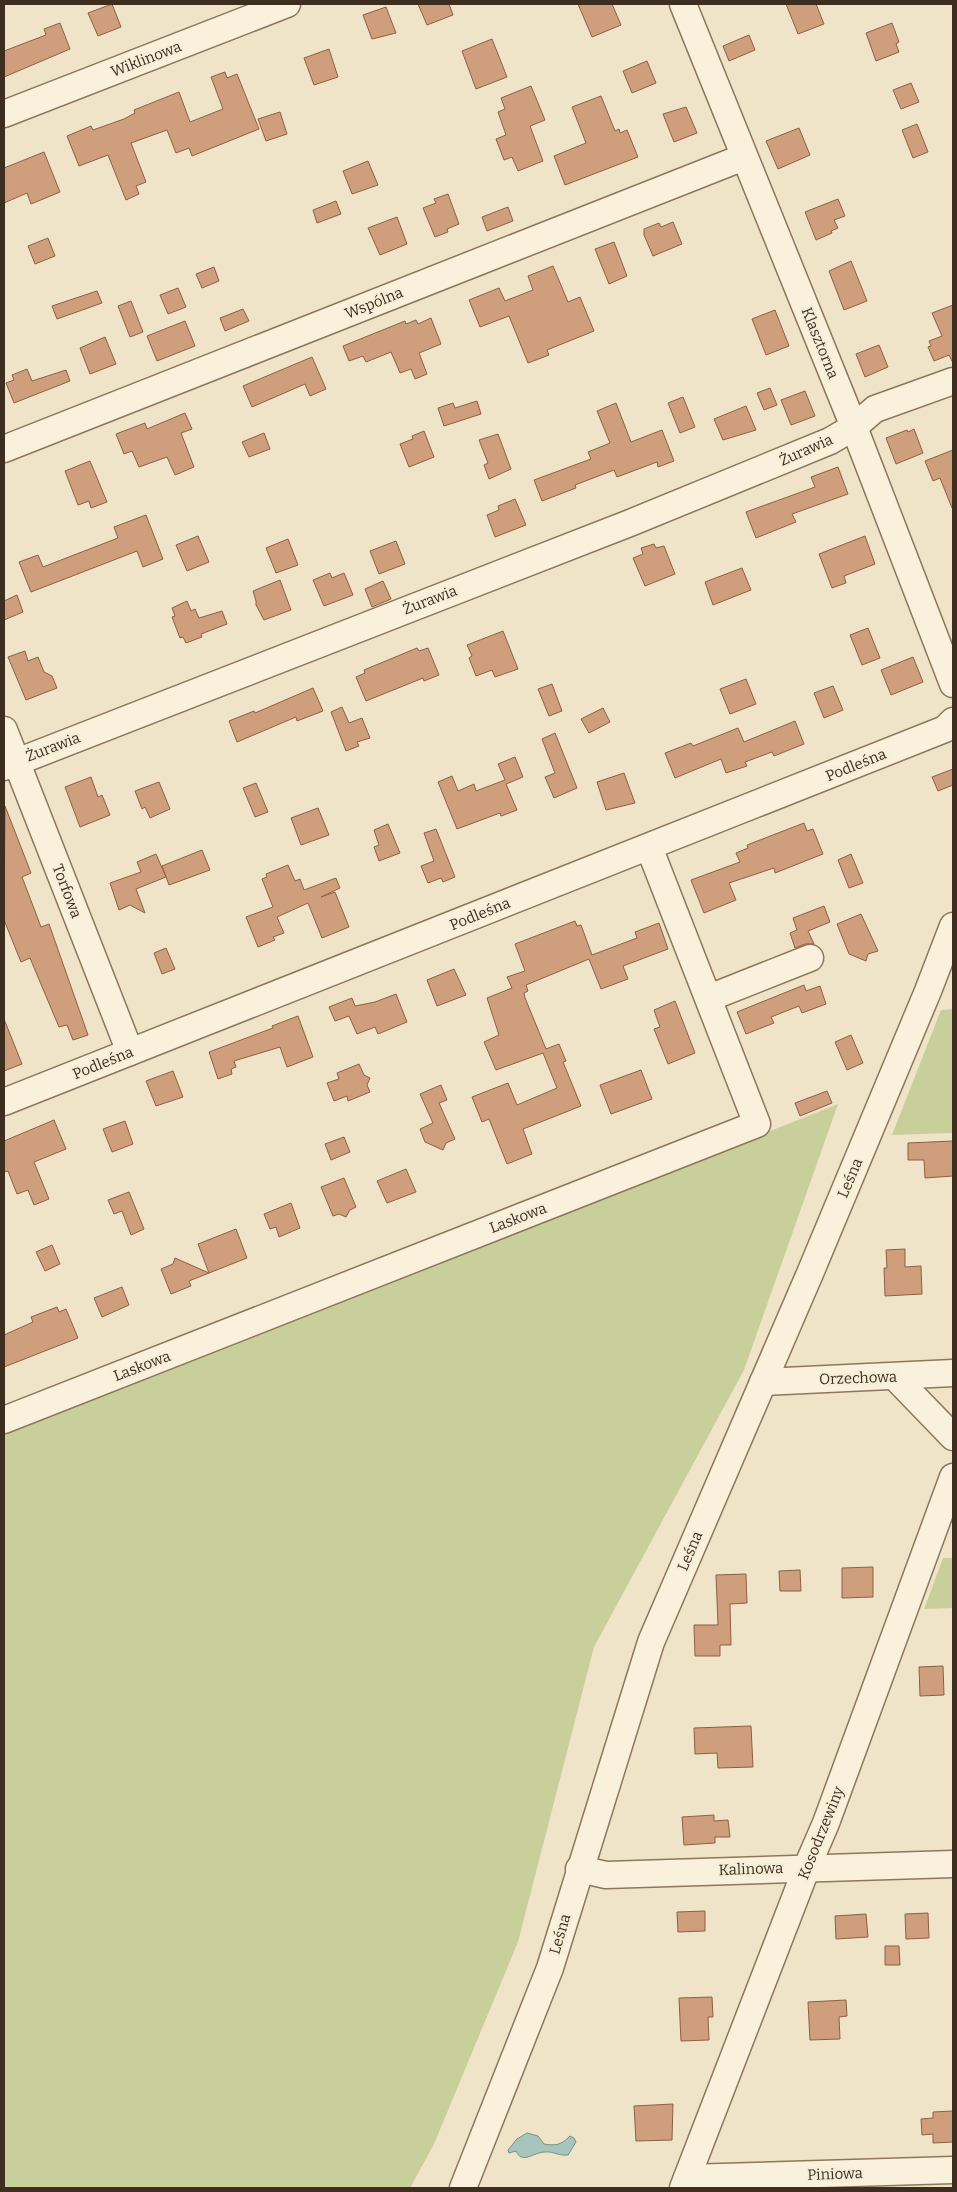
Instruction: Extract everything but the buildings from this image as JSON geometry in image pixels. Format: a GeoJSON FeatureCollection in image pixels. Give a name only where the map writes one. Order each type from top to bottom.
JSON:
{"type":"FeatureCollection","features":[{"type":"Feature","properties":{"kind":"street","name":"Wiklinowa"},"geometry":{"type":"LineString","coordinates":[[4,114],[287,4]]}},
{"type":"Feature","properties":{"kind":"street","name":"Klasztorna"},"geometry":{"type":"LineString","coordinates":[[683,4],[854,427],[953,684]]}},
{"type":"Feature","properties":{"kind":"street","name":"Wspólna"},"geometry":{"type":"LineString","coordinates":[[4,449],[744,157]]}},
{"type":"Feature","properties":{"kind":"street","name":"Żurawia"},"geometry":{"type":"LineString","coordinates":[[10,764],[639,519],[830,441],[854,427],[875,409],[953,381]]}},
{"type":"Feature","properties":{"kind":"street","name":"Podleśna"},"geometry":{"type":"LineString","coordinates":[[4,1102],[946,729],[953,721]]}},
{"type":"Feature","properties":{"kind":"street","name":"Torfowa"},"geometry":{"type":"LineString","coordinates":[[4,730],[10,764],[130,1052]]}},
{"type":"Feature","properties":{"kind":"street","name":"Laskowa"},"geometry":{"type":"LineString","coordinates":[[4,1420],[757,1124],[649,847]]}},
{"type":"Feature","properties":{"kind":"street","name":"Leśna"},"geometry":{"type":"LineString","coordinates":[[463,2188],[550,1968],[579,1869],[651,1642],[928,991],[953,926]]}},
{"type":"Feature","properties":{"kind":"street"},"geometry":{"type":"LineString","coordinates":[[709,998],[810,958]]}},
{"type":"Feature","properties":{"kind":"street","name":"Orzechowa"},"geometry":{"type":"LineString","coordinates":[[763,1382],[953,1373]]}},
{"type":"Feature","properties":{"kind":"street"},"geometry":{"type":"LineString","coordinates":[[895,1377],[953,1437]]}},
{"type":"Feature","properties":{"kind":"street","name":"Kosodrzewiny"},"geometry":{"type":"LineString","coordinates":[[685,2183],[807,1867],[826,1823],[953,1477]]}},
{"type":"Feature","properties":{"kind":"street","name":"Kalinowa"},"geometry":{"type":"LineString","coordinates":[[579,1869],[606,1875],[807,1867],[953,1864]]}},
{"type":"Feature","properties":{"kind":"street","name":"Piniowa"},"geometry":{"type":"LineString","coordinates":[[685,2183],[851,2181],[953,2170]]}},
{"type":"Feature","properties":{"kind":"green space"},"geometry":{"type":"Polygon","coordinates":[[[953,1009],[953,1133],[892,1135],[941,1010],[953,1009]]]}},
{"type":"Feature","properties":{"kind":"green space"},"geometry":{"type":"Polygon","coordinates":[[[838,1104],[744,1370],[594,1647],[518,1942],[434,2144],[410,2188],[4,2188],[4,1435],[838,1104]]]}},
{"type":"Feature","properties":{"kind":"green space"},"geometry":{"type":"Polygon","coordinates":[[[943,1558],[953,1558],[953,1608],[924,1609],[943,1558]]]}},
{"type":"Feature","properties":{"kind":"water"},"geometry":{"type":"Polygon","coordinates":[[[527,2133],[538,2136],[544,2144],[558,2144],[570,2136],[576,2142],[568,2155],[545,2152],[522,2157],[516,2151],[509,2153],[508,2150],[517,2139],[527,2133]]]}}]}
